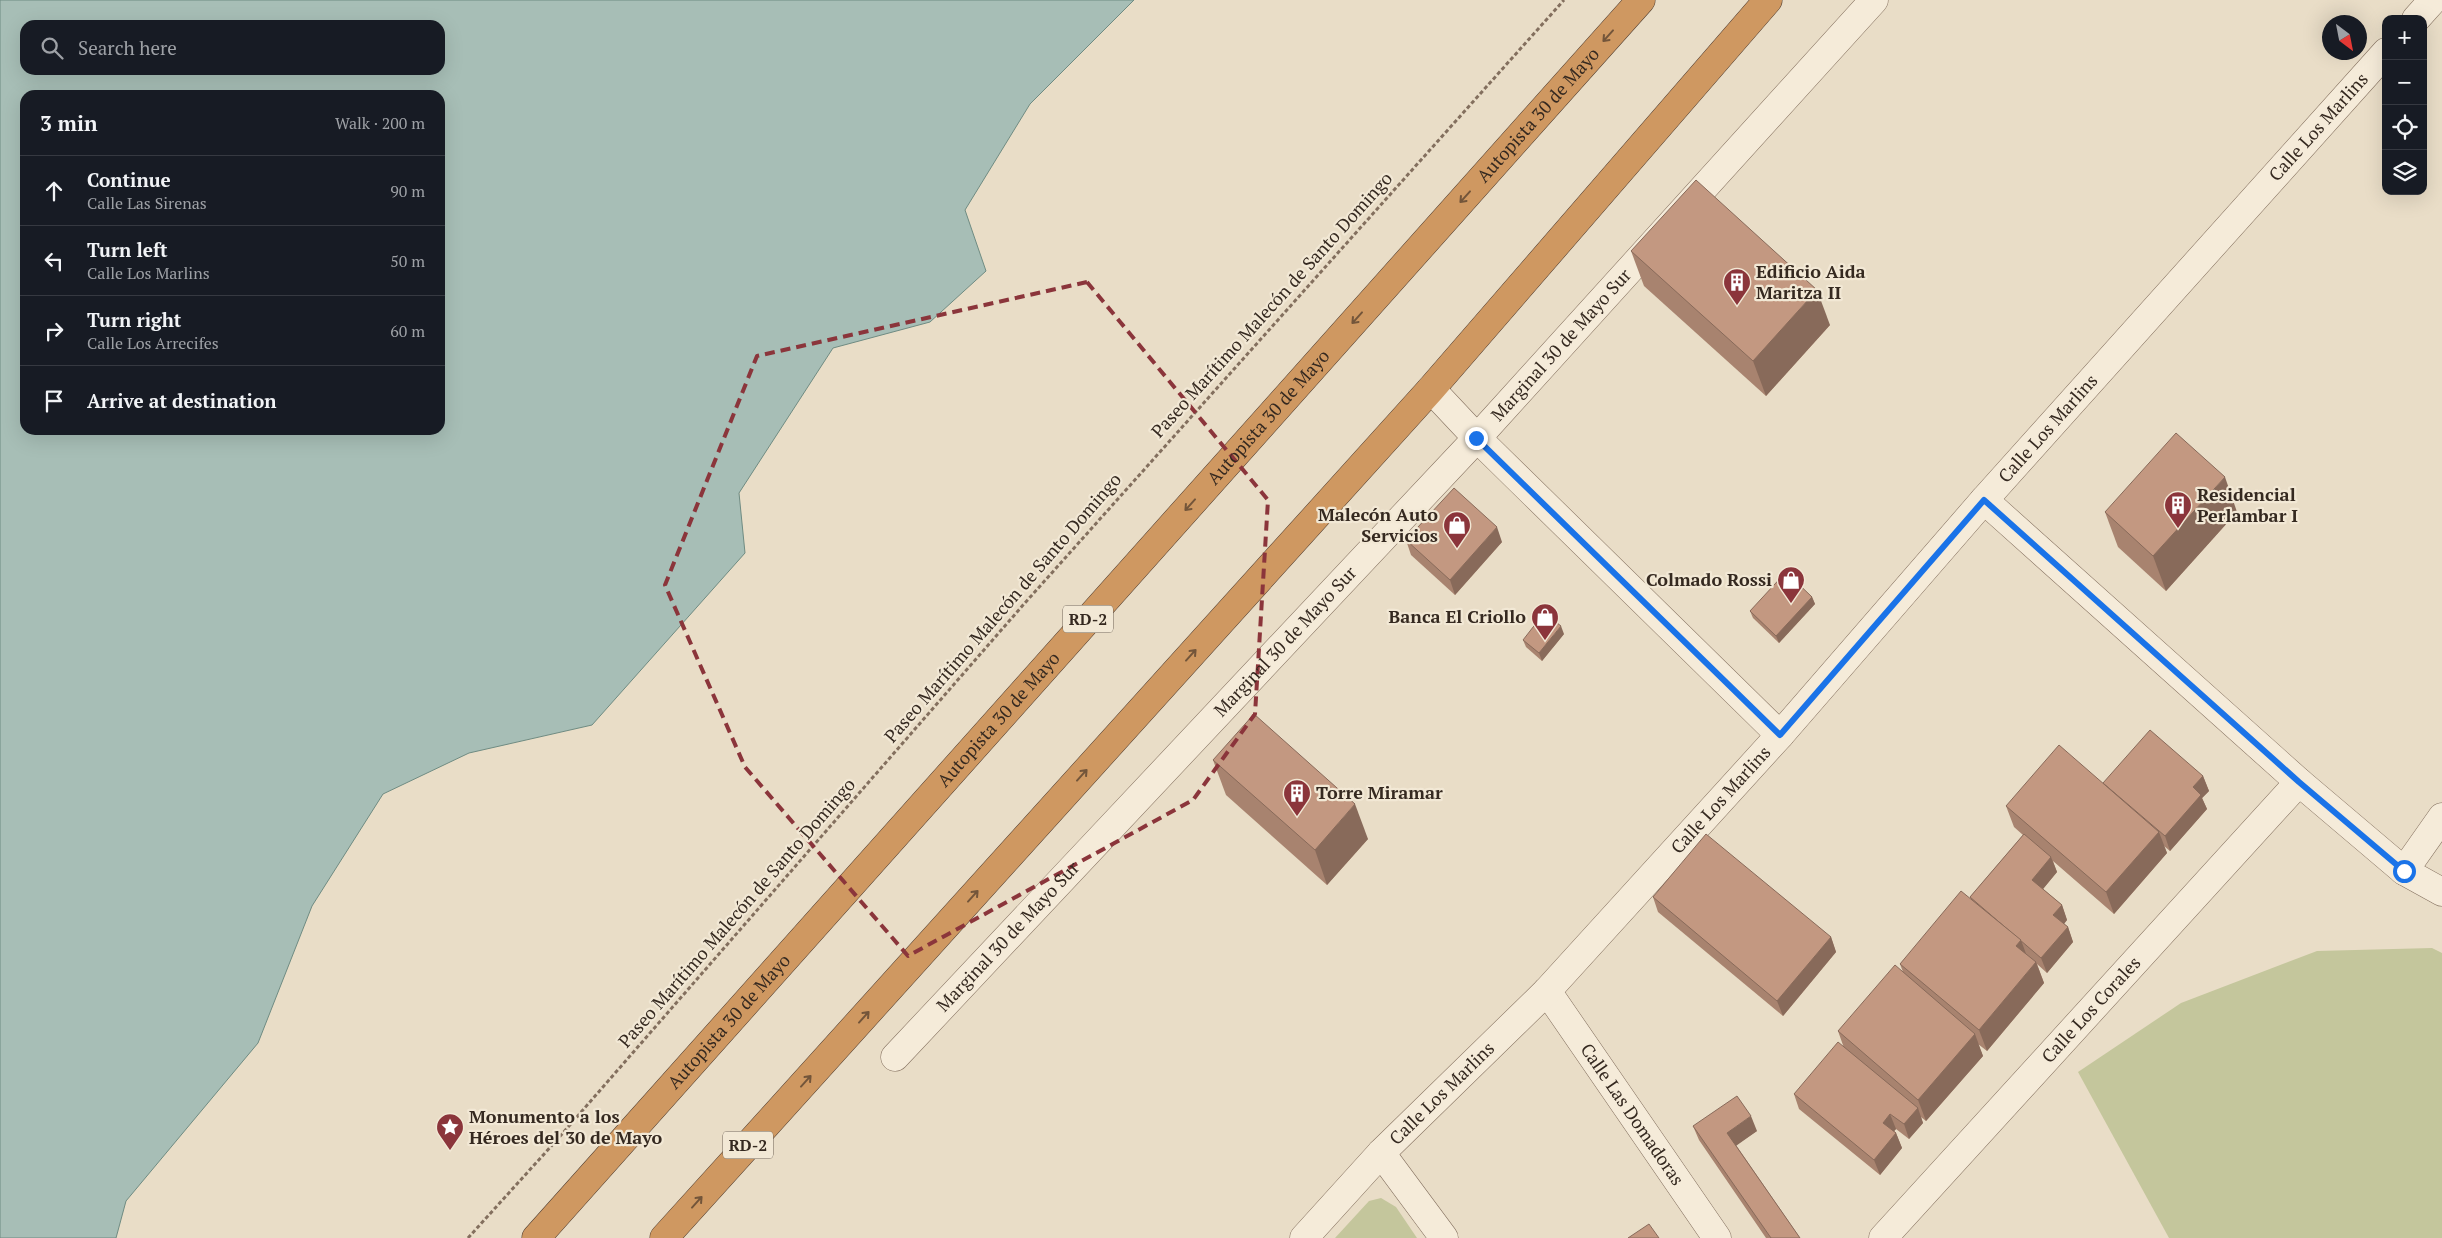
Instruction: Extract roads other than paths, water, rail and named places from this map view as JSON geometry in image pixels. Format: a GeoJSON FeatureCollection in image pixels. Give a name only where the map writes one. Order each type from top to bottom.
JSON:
{"type":"FeatureCollection","features":[{"type":"Feature","properties":{"kind":"highway","name":"Autopista 30 de Mayo"},"geometry":{"type":"LineString","coordinates":[[536,1238],[1641,0]]}},
{"type":"Feature","properties":{"kind":"highway","name":"RD-2"},"geometry":{"type":"LineString","coordinates":[[664,1238],[1431,389],[1768,0]]}},
{"type":"Feature","properties":{"kind":"street","name":"Marginal 30 de Mayo Sur"},"geometry":{"type":"LineString","coordinates":[[895,1057],[1476,438],[1874,0]]}},
{"type":"Feature","properties":{"kind":"street"},"geometry":{"type":"LineString","coordinates":[[2420,15],[2433,0]]}},
{"type":"Feature","properties":{"kind":"street","name":"Calle Los Marlins"},"geometry":{"type":"LineString","coordinates":[[1304,1238],[1381,1153],[1547,991],[1780,735],[1984,500],[2382,56]]}},
{"type":"Feature","properties":{"kind":"street"},"geometry":{"type":"LineString","coordinates":[[1431,389],[1476,438],[1780,735]]}},
{"type":"Feature","properties":{"kind":"street"},"geometry":{"type":"LineString","coordinates":[[1984,500],[2299,782],[2404,871],[2442,892]]}},
{"type":"Feature","properties":{"kind":"street","name":"Calle Los Corales"},"geometry":{"type":"LineString","coordinates":[[1883,1238],[2299,782]]}},
{"type":"Feature","properties":{"kind":"street"},"geometry":{"type":"LineString","coordinates":[[2404,871],[2442,817]]}},
{"type":"Feature","properties":{"kind":"street","name":"Calle Las Domadoras"},"geometry":{"type":"LineString","coordinates":[[1547,991],[1717,1238]]}},
{"type":"Feature","properties":{"kind":"street","name":"Calle Los Marlins"},"geometry":{"type":"LineString","coordinates":[[1381,1153],[1444,1238]]}},
{"type":"Feature","properties":{"kind":"water"},"geometry":{"type":"Polygon","coordinates":[[[0,0],[1134,0],[1030,104],[965,210],[986,271],[930,322],[833,348],[739,493],[745,553],[592,725],[469,753],[383,794],[312,906],[258,1043],[126,1201],[116,1238],[0,1238],[0,0]]]}},
{"type":"Feature","properties":{"kind":"place","name":"Edificio Aida Maritza II"},"geometry":{"type":"Point","coordinates":[1737,306]}},
{"type":"Feature","properties":{"kind":"place","name":"Residencial Perlambar I"},"geometry":{"type":"Point","coordinates":[2178,529]}},
{"type":"Feature","properties":{"kind":"place","name":"Malecón Auto Servicios"},"geometry":{"type":"Point","coordinates":[1457,549]}},
{"type":"Feature","properties":{"kind":"place","name":"Colmado Rossi"},"geometry":{"type":"Point","coordinates":[1791,604]}},
{"type":"Feature","properties":{"kind":"place","name":"Banca El Criollo"},"geometry":{"type":"Point","coordinates":[1545,641]}},
{"type":"Feature","properties":{"kind":"place","name":"Torre Miramar"},"geometry":{"type":"Point","coordinates":[1297,817]}},
{"type":"Feature","properties":{"kind":"place","name":"Monumento a los Héroes del 30 de Mayo"},"geometry":{"type":"Point","coordinates":[450,1151]}}]}
